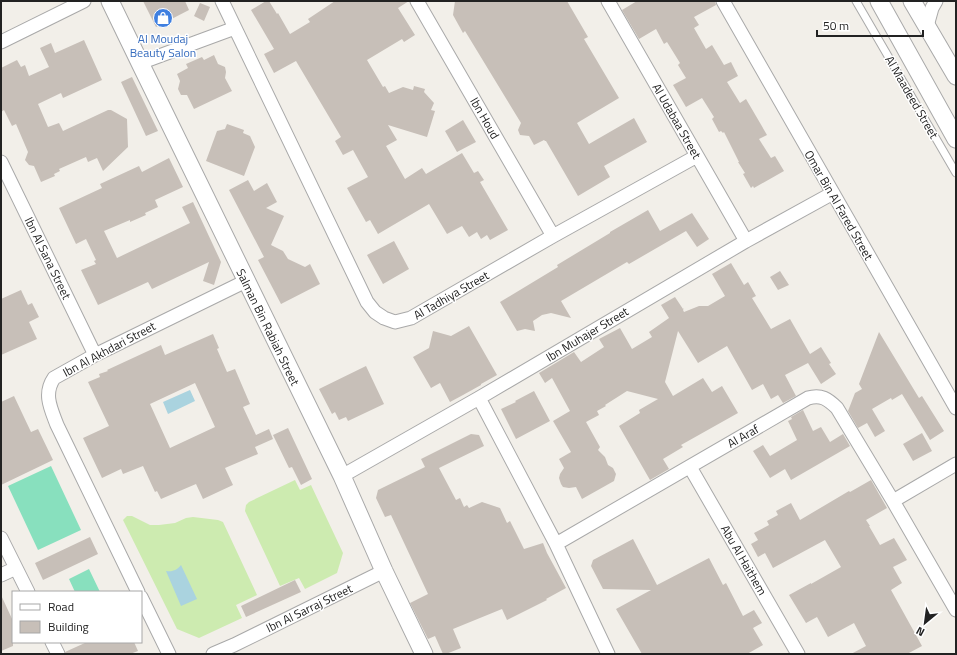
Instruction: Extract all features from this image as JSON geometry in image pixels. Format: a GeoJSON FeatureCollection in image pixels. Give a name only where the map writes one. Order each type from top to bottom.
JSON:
{"type":"FeatureCollection","features":[{"type":"Feature","properties":{"kind":"street"},"geometry":{"type":"LineString","coordinates":[[1,42],[84,1]]}},
{"type":"Feature","properties":{"kind":"street","name":"Salman Bin Rabiah Street"},"geometry":{"type":"LineString","coordinates":[[110,1],[342,476],[384,571],[424,654]]}},
{"type":"Feature","properties":{"kind":"street","name":"Al Tadhiya Street"},"geometry":{"type":"LineString","coordinates":[[222,1],[367,302],[375,312],[384,318],[396,322],[411,318],[553,236],[697,156]]}},
{"type":"Feature","properties":{"kind":"street","name":"Ibn Houd"},"geometry":{"type":"LineString","coordinates":[[417,1],[553,236]]}},
{"type":"Feature","properties":{"kind":"street","name":"Al Udabaa Street"},"geometry":{"type":"LineString","coordinates":[[608,1],[746,241]]}},
{"type":"Feature","properties":{"kind":"street","name":"Omar Bin Al Fared Street"},"geometry":{"type":"LineString","coordinates":[[723,1],[956,408]]}},
{"type":"Feature","properties":{"kind":"street","name":"Al Maadeed Street"},"geometry":{"type":"LineString","coordinates":[[879,1],[956,139]]}},
{"type":"Feature","properties":{"kind":"street"},"geometry":{"type":"LineString","coordinates":[[912,1],[946,53],[956,76]]}},
{"type":"Feature","properties":{"kind":"street"},"geometry":{"type":"LineString","coordinates":[[927,26],[932,8],[936,1]]}},
{"type":"Feature","properties":{"kind":"street"},"geometry":{"type":"LineString","coordinates":[[140,63],[235,28]]}},
{"type":"Feature","properties":{"kind":"street","name":"Ibn Al Sana Street"},"geometry":{"type":"LineString","coordinates":[[1,162],[94,355]]}},
{"type":"Feature","properties":{"kind":"street","name":"Ibn Muhajer Street"},"geometry":{"type":"LineString","coordinates":[[342,476],[479,398],[746,241],[833,193]]}},
{"type":"Feature","properties":{"kind":"street","name":"Ibn Al Akhdari Street"},"geometry":{"type":"LineString","coordinates":[[138,591],[56,425],[50,405],[48,391],[54,378],[94,355],[246,281]]}},
{"type":"Feature","properties":{"kind":"street","name":"Al Araf"},"geometry":{"type":"LineString","coordinates":[[556,544],[813,396],[825,398],[837,408],[956,610]]}},
{"type":"Feature","properties":{"kind":"street"},"geometry":{"type":"LineString","coordinates":[[479,398],[556,544],[608,654]]}},
{"type":"Feature","properties":{"kind":"street"},"geometry":{"type":"LineString","coordinates":[[893,501],[956,464]]}},
{"type":"Feature","properties":{"kind":"street","name":"Abu Al Haithem"},"geometry":{"type":"LineString","coordinates":[[690,467],[798,654]]}},
{"type":"Feature","properties":{"kind":"street"},"geometry":{"type":"LineString","coordinates":[[1,538],[28,591]]}},
{"type":"Feature","properties":{"kind":"street"},"geometry":{"type":"LineString","coordinates":[[1,575],[16,568]]}},
{"type":"Feature","properties":{"kind":"street","name":"Ibn Al Sarraj Street"},"geometry":{"type":"LineString","coordinates":[[213,654],[236,650],[384,571]]}},
{"type":"Feature","properties":{"kind":"street"},"geometry":{"type":"LineString","coordinates":[[142,599],[169,654]]}},
{"type":"Feature","properties":{"kind":"street"},"geometry":{"type":"LineString","coordinates":[[52,643],[58,654]]}},
{"type":"Feature","properties":{"kind":"lane","name":"Al Maadeed Street"},"geometry":{"type":"LineString","coordinates":[[856,1],[956,173]]}},
{"type":"Feature","properties":{"kind":"green space"},"geometry":{"type":"Polygon","coordinates":[[[51,466],[81,530],[38,550],[8,486],[51,466]]]}},
{"type":"Feature","properties":{"kind":"green space"},"geometry":{"type":"Polygon","coordinates":[[[295,480],[300,490],[311,485],[343,553],[337,573],[305,589],[299,578],[280,586],[245,511],[246,505],[249,502],[295,480]]]}},
{"type":"Feature","properties":{"kind":"green space"},"geometry":{"type":"Polygon","coordinates":[[[127,516],[132,516],[150,525],[175,523],[186,518],[193,517],[223,522],[257,595],[236,605],[242,618],[199,638],[177,629],[123,520],[127,516]]]}},
{"type":"Feature","properties":{"kind":"green space"},"geometry":{"type":"Polygon","coordinates":[[[89,569],[100,591],[75,591],[69,579],[89,569]]]}},
{"type":"Feature","properties":{"kind":"water"},"geometry":{"type":"Polygon","coordinates":[[[190,390],[195,401],[168,414],[163,402],[190,390]]]}},
{"type":"Feature","properties":{"kind":"water"},"geometry":{"type":"Polygon","coordinates":[[[181,565],[197,599],[181,606],[166,571],[175,570],[181,565]]]}},
{"type":"Feature","properties":{"kind":"building","name":"Al Moudaj Beauty Salon"},"geometry":{"type":"Polygon","coordinates":[[[143,1],[185,1],[189,10],[156,27],[143,1]]]}},
{"type":"Feature","properties":{"kind":"building"},"geometry":{"type":"Polygon","coordinates":[[[266,1],[269,1],[277,14],[278,13],[290,34],[310,22],[308,19],[335,1],[409,1],[398,8],[415,35],[404,42],[402,39],[367,60],[383,87],[385,86],[389,93],[403,87],[413,90],[414,86],[425,89],[424,92],[434,103],[431,110],[435,111],[427,137],[388,125],[397,140],[386,146],[405,179],[422,168],[426,174],[462,153],[474,173],[478,171],[484,180],[480,182],[508,230],[490,240],[487,235],[481,239],[477,232],[469,237],[462,226],[447,234],[429,204],[378,234],[370,220],[366,222],[347,188],[368,177],[353,150],[343,155],[335,141],[341,137],[296,61],[274,73],[264,54],[274,49],[251,10],[266,1]]]}},
{"type":"Feature","properties":{"kind":"building"},"geometry":{"type":"Polygon","coordinates":[[[455,1],[567,1],[588,37],[584,39],[619,98],[577,123],[589,144],[634,118],[647,142],[604,166],[610,177],[578,196],[546,141],[544,140],[534,145],[529,136],[520,135],[518,130],[521,123],[465,31],[463,33],[453,15],[455,1]]]}},
{"type":"Feature","properties":{"kind":"building"},"geometry":{"type":"Polygon","coordinates":[[[637,1],[715,1],[716,5],[694,17],[699,25],[694,28],[706,49],[712,45],[724,65],[731,62],[738,76],[727,82],[740,103],[746,99],[767,135],[759,139],[771,158],[775,156],[784,171],[754,188],[753,186],[751,188],[724,132],[719,132],[712,119],[714,117],[702,98],[686,107],[673,85],[686,78],[678,65],[680,63],[667,42],[664,44],[656,29],[639,39],[622,10],[637,1]]]}},
{"type":"Feature","properties":{"kind":"building"},"geometry":{"type":"Polygon","coordinates":[[[200,3],[210,7],[204,21],[194,16],[200,3]]]}},
{"type":"Feature","properties":{"kind":"building"},"geometry":{"type":"Polygon","coordinates":[[[84,40],[102,80],[63,98],[61,93],[38,104],[48,127],[59,123],[63,131],[108,110],[111,110],[127,119],[128,147],[103,171],[97,158],[88,162],[86,157],[59,169],[60,171],[54,174],[55,176],[41,182],[34,166],[29,165],[25,160],[28,152],[16,124],[12,126],[4,110],[1,112],[1,68],[17,60],[21,67],[25,65],[29,76],[49,67],[40,48],[51,43],[55,53],[84,40]]]}},
{"type":"Feature","properties":{"kind":"building"},"geometry":{"type":"Polygon","coordinates":[[[214,55],[218,64],[225,67],[225,78],[232,91],[194,109],[187,95],[181,95],[178,89],[180,81],[177,74],[188,68],[186,64],[202,57],[204,60],[214,55]]]}},
{"type":"Feature","properties":{"kind":"building"},"geometry":{"type":"Polygon","coordinates":[[[132,77],[158,131],[146,136],[121,82],[132,77]]]}},
{"type":"Feature","properties":{"kind":"building"},"geometry":{"type":"Polygon","coordinates":[[[463,120],[476,142],[457,152],[445,131],[463,120]]]}},
{"type":"Feature","properties":{"kind":"building"},"geometry":{"type":"Polygon","coordinates":[[[227,124],[244,130],[243,133],[250,136],[255,147],[244,176],[206,161],[217,131],[225,129],[227,124]]]}},
{"type":"Feature","properties":{"kind":"building"},"geometry":{"type":"Polygon","coordinates":[[[169,158],[183,187],[155,200],[158,207],[145,213],[146,215],[104,231],[117,258],[190,223],[182,207],[193,202],[221,262],[214,285],[203,281],[209,262],[152,289],[148,282],[98,305],[81,270],[96,264],[94,261],[96,260],[86,239],[76,244],[59,208],[102,188],[100,184],[139,166],[142,172],[169,158]]]}},
{"type":"Feature","properties":{"kind":"building"},"geometry":{"type":"Polygon","coordinates":[[[248,180],[254,191],[267,183],[277,202],[266,208],[284,216],[271,245],[283,251],[288,259],[305,267],[310,264],[320,284],[281,304],[258,260],[264,257],[229,190],[248,180]]]}},
{"type":"Feature","properties":{"kind":"building"},"geometry":{"type":"Polygon","coordinates":[[[648,210],[660,231],[692,213],[709,239],[697,247],[686,231],[629,264],[627,262],[561,301],[571,318],[551,313],[542,315],[533,321],[535,331],[525,329],[517,331],[500,302],[558,267],[557,265],[610,232],[648,210]]]}},
{"type":"Feature","properties":{"kind":"building"},"geometry":{"type":"Polygon","coordinates":[[[394,241],[409,269],[383,284],[367,255],[394,241]]]}},
{"type":"Feature","properties":{"kind":"building"},"geometry":{"type":"Polygon","coordinates":[[[731,263],[744,285],[748,282],[756,296],[752,298],[771,329],[790,319],[810,354],[821,347],[831,363],[829,364],[836,374],[821,384],[808,363],[785,375],[796,396],[783,403],[778,395],[771,399],[763,384],[752,390],[727,346],[698,363],[678,331],[665,382],[673,396],[703,378],[712,392],[722,386],[738,413],[681,445],[683,447],[663,459],[669,469],[650,480],[619,426],[640,413],[639,410],[658,399],[627,391],[597,411],[599,415],[586,422],[600,447],[598,450],[605,457],[608,465],[613,468],[616,474],[614,481],[582,499],[576,487],[563,487],[559,478],[564,468],[559,459],[571,452],[553,421],[570,411],[552,378],[545,383],[539,373],[574,352],[581,362],[604,347],[599,339],[620,328],[632,349],[652,337],[649,332],[669,318],[661,305],[675,297],[683,309],[684,308],[684,312],[699,306],[708,306],[725,296],[712,274],[731,263]]]}},
{"type":"Feature","properties":{"kind":"building"},"geometry":{"type":"Polygon","coordinates":[[[780,271],[789,285],[778,290],[770,277],[780,271]]]}},
{"type":"Feature","properties":{"kind":"building"},"geometry":{"type":"Polygon","coordinates":[[[21,290],[28,305],[32,303],[39,317],[29,322],[37,339],[1,355],[1,299],[21,290]]]}},
{"type":"Feature","properties":{"kind":"building"},"geometry":{"type":"Polygon","coordinates":[[[469,326],[497,375],[450,402],[440,383],[431,388],[413,357],[429,348],[433,331],[451,336],[469,326]]]}},
{"type":"Feature","properties":{"kind":"building"},"geometry":{"type":"Polygon","coordinates":[[[879,332],[919,398],[922,396],[944,431],[930,440],[902,394],[892,400],[891,398],[872,409],[885,431],[875,437],[867,423],[858,428],[848,411],[855,393],[862,389],[859,384],[879,332]]]}},
{"type":"Feature","properties":{"kind":"building"},"geometry":{"type":"Polygon","coordinates":[[[213,334],[219,348],[217,349],[227,372],[235,369],[250,404],[243,407],[256,435],[269,429],[273,439],[255,447],[258,454],[225,468],[233,485],[203,499],[196,484],[161,499],[157,491],[155,492],[143,466],[123,474],[121,469],[102,478],[83,438],[109,426],[88,382],[100,377],[99,374],[161,345],[165,355],[213,334]],[[195,383],[150,404],[170,448],[215,427],[195,383]]]}},
{"type":"Feature","properties":{"kind":"building"},"geometry":{"type":"Polygon","coordinates":[[[366,366],[384,404],[348,421],[346,417],[339,420],[335,412],[332,414],[319,389],[366,366]]]}},
{"type":"Feature","properties":{"kind":"building"},"geometry":{"type":"Polygon","coordinates":[[[534,391],[550,421],[516,439],[501,409],[534,391]]]}},
{"type":"Feature","properties":{"kind":"building"},"geometry":{"type":"Polygon","coordinates":[[[14,396],[31,432],[38,429],[53,460],[1,485],[1,402],[14,396]]]}},
{"type":"Feature","properties":{"kind":"building"},"geometry":{"type":"Polygon","coordinates":[[[803,410],[813,431],[821,427],[830,442],[843,434],[850,446],[791,480],[785,469],[770,478],[753,451],[763,445],[770,456],[797,440],[788,421],[792,419],[791,417],[803,410]]]}},
{"type":"Feature","properties":{"kind":"building"},"geometry":{"type":"Polygon","coordinates":[[[288,428],[312,479],[301,485],[292,467],[289,468],[273,435],[288,428]]]}},
{"type":"Feature","properties":{"kind":"building"},"geometry":{"type":"Polygon","coordinates":[[[922,433],[932,451],[913,461],[903,444],[922,433]]]}},
{"type":"Feature","properties":{"kind":"building"},"geometry":{"type":"Polygon","coordinates":[[[471,434],[479,435],[484,446],[439,468],[456,500],[460,498],[464,507],[467,505],[469,508],[482,502],[500,508],[507,523],[510,521],[524,549],[543,543],[566,588],[546,599],[547,600],[507,620],[502,609],[453,629],[461,648],[443,654],[435,636],[428,639],[410,603],[428,594],[391,515],[385,517],[376,498],[378,490],[425,467],[421,459],[471,434]]]}},
{"type":"Feature","properties":{"kind":"building"},"geometry":{"type":"Polygon","coordinates":[[[871,480],[887,508],[866,520],[880,545],[894,538],[907,560],[893,567],[902,583],[891,590],[922,646],[907,654],[851,654],[866,646],[854,623],[828,637],[817,617],[806,623],[789,595],[841,567],[825,540],[773,568],[765,553],[758,557],[751,544],[758,540],[754,533],[769,525],[767,521],[778,515],[776,511],[791,503],[800,520],[849,491],[850,492],[871,480]]]}},
{"type":"Feature","properties":{"kind":"building"},"geometry":{"type":"Polygon","coordinates":[[[90,537],[98,554],[43,580],[35,563],[90,537]]]}},
{"type":"Feature","properties":{"kind":"building"},"geometry":{"type":"Polygon","coordinates":[[[633,539],[657,585],[709,558],[723,585],[726,583],[743,616],[754,610],[762,623],[753,628],[763,645],[747,654],[642,654],[616,609],[651,590],[603,589],[591,566],[593,560],[633,539]]]}},
{"type":"Feature","properties":{"kind":"building"},"geometry":{"type":"Polygon","coordinates":[[[295,580],[301,592],[246,617],[241,606],[295,580]]]}},
{"type":"Feature","properties":{"kind":"building"},"geometry":{"type":"Polygon","coordinates":[[[1,595],[12,619],[13,646],[1,651],[1,595]]]}},
{"type":"Feature","properties":{"kind":"building"},"geometry":{"type":"Polygon","coordinates":[[[85,643],[134,643],[138,651],[130,654],[66,654],[65,652],[85,643]]]}},
{"type":"Feature","properties":{"kind":"place","name":"Al Moudaj Beauty Salon"},"geometry":{"type":"Point","coordinates":[163,18]}}]}
